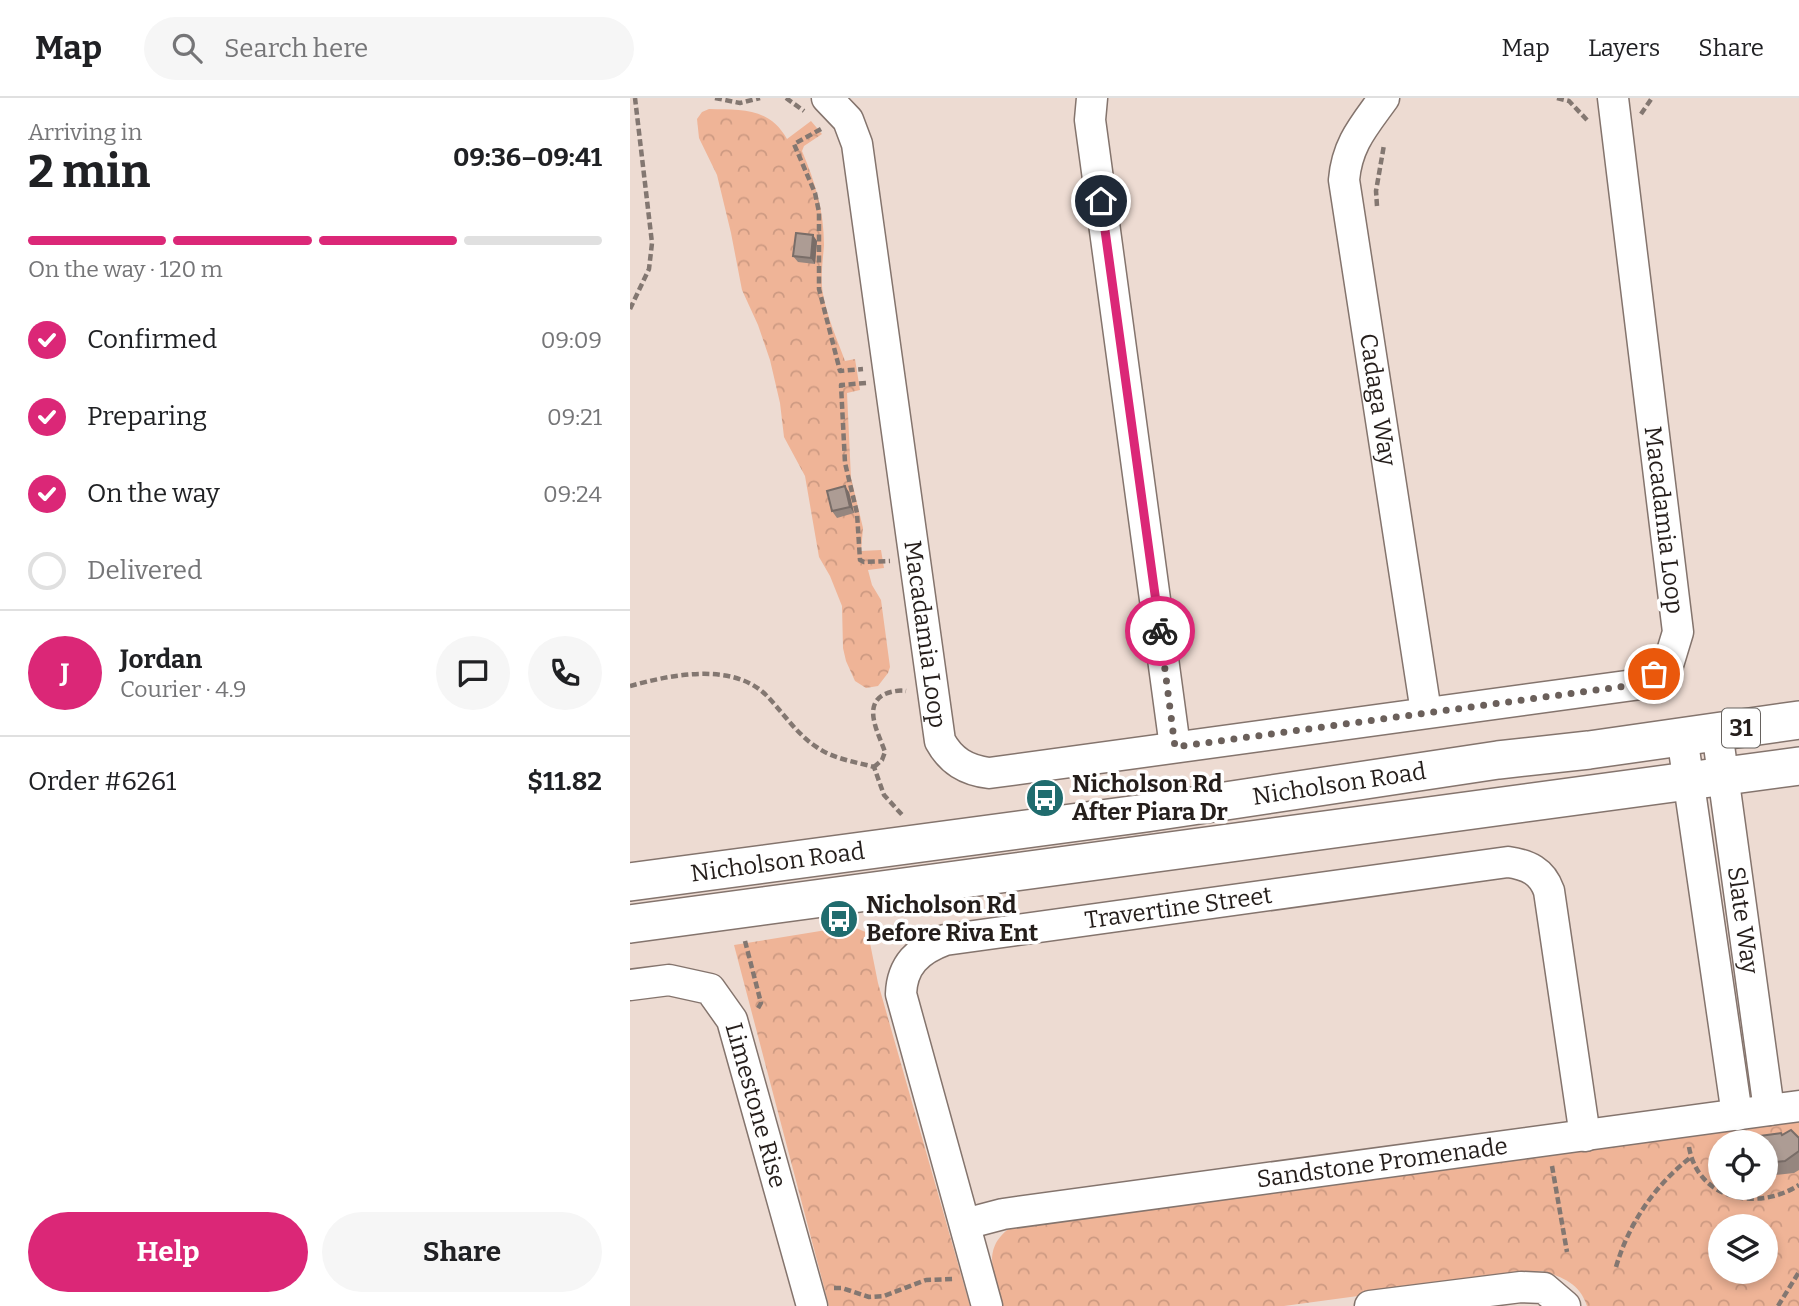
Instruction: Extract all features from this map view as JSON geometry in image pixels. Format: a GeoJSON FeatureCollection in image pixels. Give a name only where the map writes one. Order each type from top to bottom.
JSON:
{"type":"FeatureCollection","features":[{"type":"Feature","properties":{"kind":"main road","name":"Nicholson Road"},"geometry":{"type":"LineString","coordinates":[[630,882],[836,853],[976,837],[1497,760],[1589,750],[1799,720]]}},
{"type":"Feature","properties":{"kind":"main road","name":"Nicholson Road"},"geometry":{"type":"LineString","coordinates":[[630,925],[1799,766]]}},
{"type":"Feature","properties":{"kind":"street"},"geometry":{"type":"LineString","coordinates":[[1091,98],[1092,133],[1175,747]]}},
{"type":"Feature","properties":{"kind":"street","name":"Cadaga Way"},"geometry":{"type":"LineString","coordinates":[[1384,98],[1352,143],[1345,161],[1344,180],[1426,712]]}},
{"type":"Feature","properties":{"kind":"street","name":"Macadamia Loop"},"geometry":{"type":"LineString","coordinates":[[826,112],[848,120],[857,144],[940,741],[947,754],[961,766],[975,772],[989,773],[1641,684],[1668,664],[1678,632],[1613,98]]}},
{"type":"Feature","properties":{"kind":"street","name":"Slate Way"},"geometry":{"type":"LineString","coordinates":[[1699,734],[1737,1115]]}},
{"type":"Feature","properties":{"kind":"street","name":"Slate Way"},"geometry":{"type":"LineString","coordinates":[[1705,778],[1769,1110]]}},
{"type":"Feature","properties":{"kind":"street","name":"Travertine Street"},"geometry":{"type":"LineString","coordinates":[[987,1306],[901,995],[904,974],[911,959],[926,948],[945,940],[1508,862],[1521,864],[1541,876],[1549,891],[1585,1136]]}},
{"type":"Feature","properties":{"kind":"street","name":"Limestone Rise"},"geometry":{"type":"LineString","coordinates":[[630,985],[669,980],[710,989],[732,1020],[811,1300]]}},
{"type":"Feature","properties":{"kind":"street","name":"Sandstone Promenade"},"geometry":{"type":"LineString","coordinates":[[965,1224],[1003,1214],[1799,1107]]}},
{"type":"Feature","properties":{"kind":"street"},"geometry":{"type":"LineString","coordinates":[[1370,1306],[1521,1287],[1544,1288],[1565,1306]]}},
{"type":"Feature","properties":{"kind":"path"},"geometry":{"type":"LineString","coordinates":[[630,309],[649,269],[652,243],[635,98]]}},
{"type":"Feature","properties":{"kind":"path"},"geometry":{"type":"LineString","coordinates":[[715,98],[740,103],[760,98]]}},
{"type":"Feature","properties":{"kind":"path"},"geometry":{"type":"LineString","coordinates":[[826,112],[794,144],[815,193],[819,212],[819,289],[823,312],[836,346],[840,371],[864,369]]}},
{"type":"Feature","properties":{"kind":"path"},"geometry":{"type":"LineString","coordinates":[[1379,219],[1376,191],[1384,144]]}},
{"type":"Feature","properties":{"kind":"path"},"geometry":{"type":"LineString","coordinates":[[866,383],[841,385],[845,463],[857,513],[860,560],[890,561]]}},
{"type":"Feature","properties":{"kind":"path"},"geometry":{"type":"LineString","coordinates":[[630,686],[656,678],[687,676],[717,675],[743,680],[762,691],[791,725],[820,750],[874,767]]}},
{"type":"Feature","properties":{"kind":"path"},"geometry":{"type":"LineString","coordinates":[[874,767],[882,760],[885,752],[875,727],[874,706],[879,697],[897,691],[906,690],[908,701]]}},
{"type":"Feature","properties":{"kind":"path"},"geometry":{"type":"LineString","coordinates":[[874,767],[884,795],[906,820]]}},
{"type":"Feature","properties":{"kind":"path"},"geometry":{"type":"LineString","coordinates":[[1688,1145],[1690,1157],[1699,1172],[1720,1192],[1752,1200],[1777,1196],[1799,1185]]}},
{"type":"Feature","properties":{"kind":"path"},"geometry":{"type":"LineString","coordinates":[[1616,1267],[1628,1236],[1646,1204],[1667,1178],[1690,1157]]}},
{"type":"Feature","properties":{"kind":"path"},"geometry":{"type":"LineString","coordinates":[[1551,1163],[1567,1252]]}},
{"type":"Feature","properties":{"kind":"path"},"geometry":{"type":"LineString","coordinates":[[1778,1306],[1799,1272]]}},
{"type":"Feature","properties":{"kind":"path"},"geometry":{"type":"LineString","coordinates":[[811,1300],[832,1288],[842,1288],[869,1297],[884,1296],[926,1280],[960,1278]]}},
{"type":"Feature","properties":{"kind":"green space"},"geometry":{"type":"Polygon","coordinates":[[[709,109],[754,112],[772,121],[787,139],[811,121],[822,134],[804,146],[802,151],[815,185],[822,220],[822,281],[825,303],[845,361],[855,359],[860,390],[847,393],[851,478],[863,528],[861,551],[881,550],[884,568],[868,570],[872,585],[881,600],[890,667],[878,686],[866,688],[855,681],[846,661],[842,606],[819,557],[805,476],[784,437],[780,403],[770,360],[742,290],[717,175],[699,138],[697,119],[702,112],[709,109]]]}},
{"type":"Feature","properties":{"kind":"green space"},"geometry":{"type":"Polygon","coordinates":[[[851,926],[868,933],[878,983],[970,1306],[829,1306],[734,945],[851,926]]]}},
{"type":"Feature","properties":{"kind":"green space"},"geometry":{"type":"Polygon","coordinates":[[[1799,1117],[1799,1306],[1587,1306],[1580,1292],[1570,1282],[1542,1271],[1284,1306],[1002,1306],[992,1260],[997,1241],[1016,1224],[1799,1117]]]}},
{"type":"Feature","properties":{"kind":"building"},"geometry":{"type":"Polygon","coordinates":[[[796,233],[813,235],[811,258],[793,256],[796,233]]]}},
{"type":"Feature","properties":{"kind":"building"},"geometry":{"type":"Polygon","coordinates":[[[845,486],[850,507],[832,511],[827,491],[845,486]]]}},
{"type":"Feature","properties":{"kind":"building"},"geometry":{"type":"Polygon","coordinates":[[[1791,1130],[1799,1138],[1799,1151],[1785,1161],[1778,1162],[1778,1133],[1782,1135],[1791,1130]]]}},
{"type":"Feature","properties":{"kind":"way so far"},"geometry":{"type":"LineString","coordinates":[[1160,631],[1175,747],[1641,684],[1654,674]]}},
{"type":"Feature","properties":{"kind":"place","name":"Nicholson Rd After Piara Dr"},"geometry":{"type":"Point","coordinates":[1045,798]}},
{"type":"Feature","properties":{"kind":"place","name":"Nicholson Rd Before Riva Ent"},"geometry":{"type":"Point","coordinates":[839,919]}},
{"type":"Feature","properties":{"kind":"route"},"geometry":{"type":"LineString","coordinates":[[1101,201],[1160,631]]}}]}
